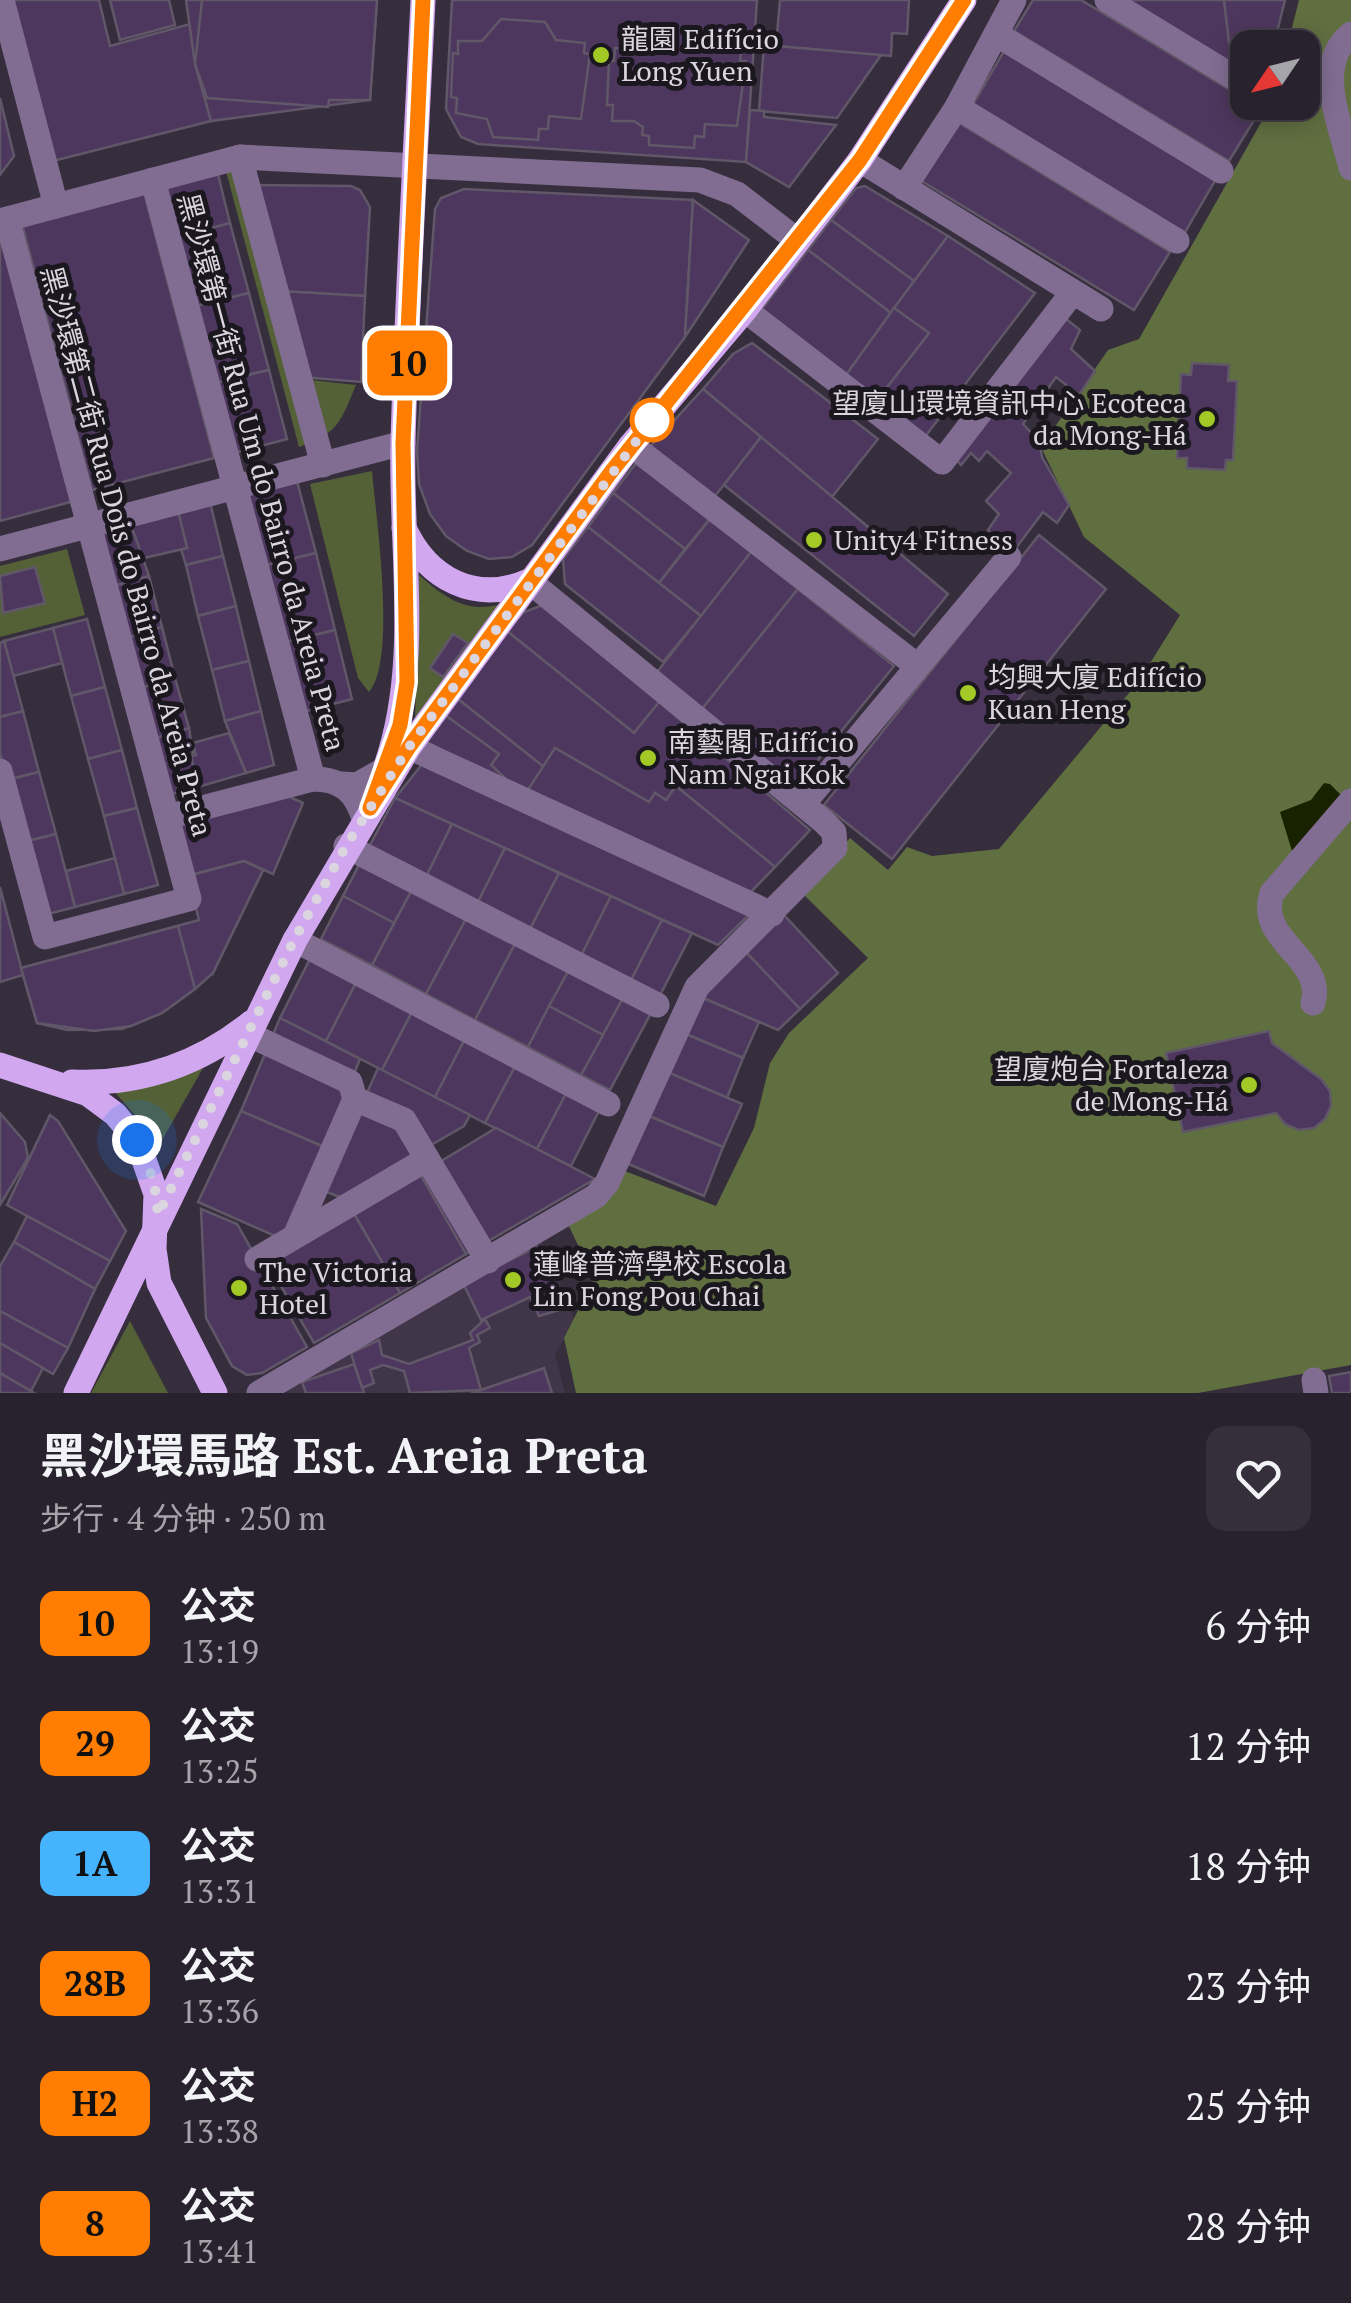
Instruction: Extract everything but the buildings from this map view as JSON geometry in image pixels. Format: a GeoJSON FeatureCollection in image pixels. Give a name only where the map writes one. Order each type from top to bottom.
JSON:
{"type":"FeatureCollection","features":[{"type":"Feature","properties":{"kind":"main road"},"geometry":{"type":"LineString","coordinates":[[367,814],[400,725],[407,682],[403,443],[424,0]]}},
{"type":"Feature","properties":{"kind":"main road"},"geometry":{"type":"LineString","coordinates":[[76,1393],[158,1215],[294,940],[346,846],[409,747],[632,445],[745,310],[860,160],[964,0]]}},
{"type":"Feature","properties":{"kind":"main road"},"geometry":{"type":"LineString","coordinates":[[403,524],[422,559],[454,584],[490,592],[530,581]]}},
{"type":"Feature","properties":{"kind":"main road"},"geometry":{"type":"LineString","coordinates":[[17,1075],[108,1082],[168,1070],[252,1026]]}},
{"type":"Feature","properties":{"kind":"main road"},"geometry":{"type":"LineString","coordinates":[[17,1075],[98,1100],[130,1131],[151,1171],[158,1215],[157,1272],[178,1324],[215,1393]]}},
{"type":"Feature","properties":{"kind":"main road"},"geometry":{"type":"LineString","coordinates":[[113,1319],[130,1307],[150,1305],[163,1309],[178,1324]]}},
{"type":"Feature","properties":{"kind":"street"},"geometry":{"type":"LineString","coordinates":[[2,0],[56,206]]}},
{"type":"Feature","properties":{"kind":"street"},"geometry":{"type":"LineString","coordinates":[[1107,0],[1230,75]]}},
{"type":"Feature","properties":{"kind":"street"},"geometry":{"type":"LineString","coordinates":[[904,188],[957,106],[1005,12],[1221,171]]}},
{"type":"Feature","properties":{"kind":"street"},"geometry":{"type":"LineString","coordinates":[[1351,34],[1338,49],[1330,70],[1351,168]]}},
{"type":"Feature","properties":{"kind":"street"},"geometry":{"type":"LineString","coordinates":[[957,106],[1177,240]]}},
{"type":"Feature","properties":{"kind":"street"},"geometry":{"type":"LineString","coordinates":[[4,220],[240,157],[700,180],[737,194],[798,241]]}},
{"type":"Feature","properties":{"kind":"street"},"geometry":{"type":"LineString","coordinates":[[240,157],[323,464]]}},
{"type":"Feature","properties":{"kind":"street"},"geometry":{"type":"LineString","coordinates":[[860,160],[1100,309]]}},
{"type":"Feature","properties":{"kind":"street","name":"黑沙環第一街 Rua Um do Bairro da Areia Preta"},"geometry":{"type":"LineString","coordinates":[[153,180],[313,779]]}},
{"type":"Feature","properties":{"kind":"street","name":"黑沙環第二街 Rua Dois do Bairro da Areia Preta"},"geometry":{"type":"LineString","coordinates":[[4,220],[189,898],[45,937],[12,860]]}},
{"type":"Feature","properties":{"kind":"street"},"geometry":{"type":"LineString","coordinates":[[745,310],[942,462],[1073,292]]}},
{"type":"Feature","properties":{"kind":"street"},"geometry":{"type":"LineString","coordinates":[[0,549],[403,443]]}},
{"type":"Feature","properties":{"kind":"street"},"geometry":{"type":"LineString","coordinates":[[632,445],[916,666]]}},
{"type":"Feature","properties":{"kind":"street"},"geometry":{"type":"LineString","coordinates":[[802,804],[1009,557]]}},
{"type":"Feature","properties":{"kind":"street"},"geometry":{"type":"LineString","coordinates":[[259,1393],[580,1208],[607,1183],[697,987],[832,855],[836,840],[829,826],[530,581]]}},
{"type":"Feature","properties":{"kind":"street"},"geometry":{"type":"LineString","coordinates":[[409,747],[772,914]]}},
{"type":"Feature","properties":{"kind":"street"},"geometry":{"type":"LineString","coordinates":[[167,817],[313,779],[342,784],[371,780],[385,769]]}},
{"type":"Feature","properties":{"kind":"street"},"geometry":{"type":"LineString","coordinates":[[0,771],[12,860]]}},
{"type":"Feature","properties":{"kind":"street"},"geometry":{"type":"LineString","coordinates":[[342,784],[367,814]]}},
{"type":"Feature","properties":{"kind":"street"},"geometry":{"type":"LineString","coordinates":[[1313,1004],[1313,976],[1272,924],[1268,903],[1272,893],[1351,801]]}},
{"type":"Feature","properties":{"kind":"street"},"geometry":{"type":"LineString","coordinates":[[346,846],[657,1005]]}},
{"type":"Feature","properties":{"kind":"street"},"geometry":{"type":"LineString","coordinates":[[294,940],[608,1104]]}},
{"type":"Feature","properties":{"kind":"street"},"geometry":{"type":"LineString","coordinates":[[252,1026],[350,1082],[355,1099],[296,1236]]}},
{"type":"Feature","properties":{"kind":"street"},"geometry":{"type":"LineString","coordinates":[[355,1099],[404,1120],[488,1261]]}},
{"type":"Feature","properties":{"kind":"street"},"geometry":{"type":"LineString","coordinates":[[256,1258],[427,1159]]}},
{"type":"Feature","properties":{"kind":"shaded area"},"geometry":{"type":"Polygon","coordinates":[[[1299,0],[1351,0],[1351,1365],[1198,1393],[576,1393],[564,1338],[594,1279],[567,1222],[622,1170],[716,1206],[754,1128],[770,1063],[789,1033],[868,958],[801,892],[850,838],[888,870],[907,847],[932,856],[999,849],[1139,681],[1180,615],[1084,537],[1041,447],[1108,350],[1139,339],[1262,120],[1320,120],[1320,30],[1291,30],[1299,0]]]}},
{"type":"Feature","properties":{"kind":"shaded area"},"geometry":{"type":"Polygon","coordinates":[[[243,166],[301,379],[356,385],[336,425],[322,437],[299,447],[226,171],[243,166]]]}},
{"type":"Feature","properties":{"kind":"shaded area"},"geometry":{"type":"Polygon","coordinates":[[[372,471],[383,620],[382,650],[369,692],[358,678],[310,484],[372,471]]]}},
{"type":"Feature","properties":{"kind":"shaded area"},"geometry":{"type":"Polygon","coordinates":[[[67,549],[85,615],[0,637],[0,566],[67,549]]]}},
{"type":"Feature","properties":{"kind":"shaded area"},"geometry":{"type":"Polygon","coordinates":[[[419,575],[457,602],[478,607],[502,604],[415,722],[419,575]]]}},
{"type":"Feature","properties":{"kind":"shaded area"},"geometry":{"type":"Polygon","coordinates":[[[1324,783],[1343,797],[1292,851],[1280,812],[1311,800],[1324,783]]]}},
{"type":"Feature","properties":{"kind":"shaded area"},"geometry":{"type":"Polygon","coordinates":[[[211,1054],[153,1156],[140,1121],[106,1082],[211,1054]]]}},
{"type":"Feature","properties":{"kind":"shaded area","name":"蓮峰普濟學校 Escola Lin Fong Pou Chai"},"geometry":{"type":"Polygon","coordinates":[[[541,1239],[575,1321],[555,1354],[565,1393],[287,1393],[283,1383],[541,1239]]]}},
{"type":"Feature","properties":{"kind":"shaded area"},"geometry":{"type":"Polygon","coordinates":[[[130,1321],[168,1393],[91,1393],[130,1321]]]}},
{"type":"Feature","properties":{"kind":"bus line","name":"10"},"geometry":{"type":"LineString","coordinates":[[423,0],[403,443],[407,682],[400,725],[370,808],[409,747],[611,472],[745,310],[860,160],[964,0]]}},
{"type":"Feature","properties":{"kind":"place","name":"龍園 Edifício Long Yuen"},"geometry":{"type":"Point","coordinates":[601,55]}},
{"type":"Feature","properties":{"kind":"place","name":"望廈山環境資訊中心 Ecoteca da Mong-Há"},"geometry":{"type":"Point","coordinates":[1207,419]}},
{"type":"Feature","properties":{"kind":"place","name":"Unity4 Fitness"},"geometry":{"type":"Point","coordinates":[814,540]}},
{"type":"Feature","properties":{"kind":"place","name":"均興大廈 Edifício Kuan Heng"},"geometry":{"type":"Point","coordinates":[968,693]}},
{"type":"Feature","properties":{"kind":"place","name":"南藝閣 Edifício Nam Ngai Kok"},"geometry":{"type":"Point","coordinates":[648,758]}},
{"type":"Feature","properties":{"kind":"place","name":"望廈炮台 Fortaleza de Mong-Há"},"geometry":{"type":"Point","coordinates":[1249,1085]}},
{"type":"Feature","properties":{"kind":"place","name":"蓮峰普濟學校 Escola Lin Fong Pou Chai"},"geometry":{"type":"Point","coordinates":[513,1280]}},
{"type":"Feature","properties":{"kind":"place","name":"The Victoria Hotel"},"geometry":{"type":"Point","coordinates":[239,1288]}},
{"type":"Feature","properties":{"kind":"route"},"geometry":{"type":"LineString","coordinates":[[137,1140],[154,1182],[158,1215],[294,940],[346,846],[409,747],[652,420]]}}]}
